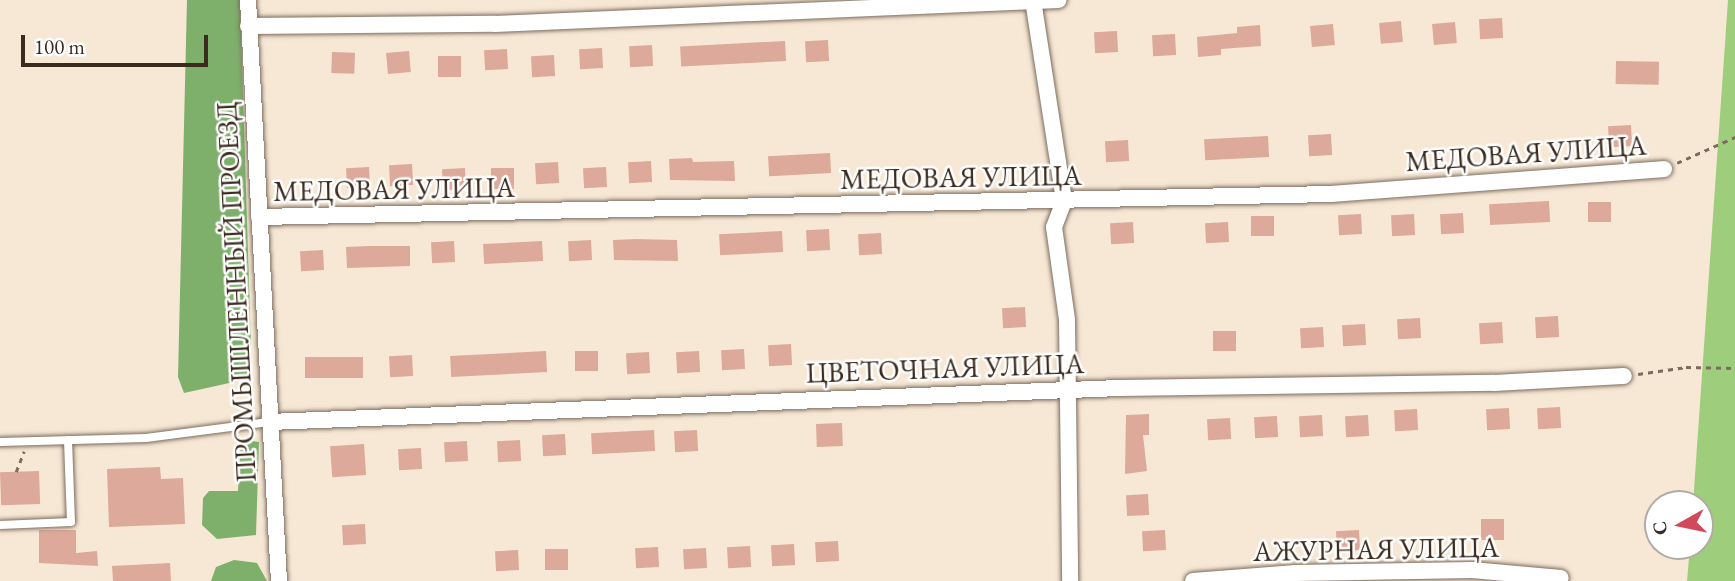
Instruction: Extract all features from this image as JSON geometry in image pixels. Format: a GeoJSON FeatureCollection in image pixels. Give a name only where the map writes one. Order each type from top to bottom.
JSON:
{"type":"FeatureCollection","features":[{"type":"Feature","properties":{"kind":"street","name":"ПРОМЫШЛЕННЫЙ ПРОЕЗД"},"geometry":{"type":"LineString","coordinates":[[248,0],[279,581]]}},
{"type":"Feature","properties":{"kind":"street"},"geometry":{"type":"LineString","coordinates":[[1033,0],[1064,201],[1054,227],[1067,320],[1070,581]]}},
{"type":"Feature","properties":{"kind":"street"},"geometry":{"type":"LineString","coordinates":[[248,26],[495,23],[1058,0]]}},
{"type":"Feature","properties":{"kind":"street","name":"МЕДОВАЯ УЛИЦА"},"geometry":{"type":"LineString","coordinates":[[259,217],[1332,194],[1664,169]]}},
{"type":"Feature","properties":{"kind":"street","name":"ЦВЕТОЧНАЯ УЛИЦА"},"geometry":{"type":"LineString","coordinates":[[269,422],[1069,390],[1494,383],[1624,376]]}},
{"type":"Feature","properties":{"kind":"street","name":"АЖУРНАЯ УЛИЦА"},"geometry":{"type":"LineString","coordinates":[[1193,581],[1296,573],[1472,570],[1561,578]]}},
{"type":"Feature","properties":{"kind":"lane"},"geometry":{"type":"LineString","coordinates":[[0,442],[146,438],[269,422]]}},
{"type":"Feature","properties":{"kind":"lane"},"geometry":{"type":"LineString","coordinates":[[0,525],[71,522],[68,440]]}},
{"type":"Feature","properties":{"kind":"path"},"geometry":{"type":"LineString","coordinates":[[1664,169],[1735,137]]}},
{"type":"Feature","properties":{"kind":"path"},"geometry":{"type":"LineString","coordinates":[[1624,376],[1686,367],[1735,368]]}},
{"type":"Feature","properties":{"kind":"path"},"geometry":{"type":"LineString","coordinates":[[16,472],[25,448]]}},
{"type":"Feature","properties":{"kind":"green space"},"geometry":{"type":"Polygon","coordinates":[[[187,0],[240,0],[252,378],[184,393],[178,377],[187,0]]]}},
{"type":"Feature","properties":{"kind":"green space"},"geometry":{"type":"Polygon","coordinates":[[[1728,0],[1735,0],[1735,581],[1687,581],[1689,560],[1714,560],[1714,490],[1694,490],[1728,0]]]}},
{"type":"Feature","properties":{"kind":"green space"},"geometry":{"type":"Polygon","coordinates":[[[241,439],[259,442],[256,535],[217,539],[202,525],[203,498],[209,491],[238,491],[241,439]]]}},
{"type":"Feature","properties":{"kind":"green space"},"geometry":{"type":"Polygon","coordinates":[[[234,560],[257,563],[267,581],[211,581],[216,567],[234,560]]]}},
{"type":"Feature","properties":{"kind":"building"},"geometry":{"type":"Polygon","coordinates":[[[1502,18],[1503,38],[1480,39],[1479,19],[1502,18]]]}},
{"type":"Feature","properties":{"kind":"building"},"geometry":{"type":"Polygon","coordinates":[[[1401,21],[1403,42],[1381,44],[1379,23],[1401,21]]]}},
{"type":"Feature","properties":{"kind":"building"},"geometry":{"type":"Polygon","coordinates":[[[1455,22],[1457,43],[1434,45],[1432,24],[1455,22]]]}},
{"type":"Feature","properties":{"kind":"building"},"geometry":{"type":"Polygon","coordinates":[[[1333,24],[1335,45],[1312,47],[1310,26],[1333,24]]]}},
{"type":"Feature","properties":{"kind":"building"},"geometry":{"type":"Polygon","coordinates":[[[1260,25],[1261,46],[1221,49],[1221,55],[1198,57],[1197,37],[1237,33],[1237,27],[1260,25]]]}},
{"type":"Feature","properties":{"kind":"building"},"geometry":{"type":"Polygon","coordinates":[[[1117,31],[1118,52],[1095,53],[1094,32],[1117,31]]]}},
{"type":"Feature","properties":{"kind":"building"},"geometry":{"type":"Polygon","coordinates":[[[1175,34],[1176,55],[1153,56],[1152,35],[1175,34]]]}},
{"type":"Feature","properties":{"kind":"building"},"geometry":{"type":"Polygon","coordinates":[[[828,40],[829,61],[806,62],[805,41],[828,40]]]}},
{"type":"Feature","properties":{"kind":"building"},"geometry":{"type":"Polygon","coordinates":[[[785,41],[786,61],[681,66],[680,46],[785,41]]]}},
{"type":"Feature","properties":{"kind":"building"},"geometry":{"type":"Polygon","coordinates":[[[652,45],[653,66],[630,67],[629,46],[652,45]]]}},
{"type":"Feature","properties":{"kind":"building"},"geometry":{"type":"Polygon","coordinates":[[[602,48],[603,68],[580,69],[579,49],[602,48]]]}},
{"type":"Feature","properties":{"kind":"building"},"geometry":{"type":"Polygon","coordinates":[[[507,49],[508,69],[485,70],[484,50],[507,49]]]}},
{"type":"Feature","properties":{"kind":"building"},"geometry":{"type":"Polygon","coordinates":[[[409,51],[411,72],[388,74],[386,53],[409,51]]]}},
{"type":"Feature","properties":{"kind":"building"},"geometry":{"type":"Polygon","coordinates":[[[332,52],[355,53],[354,74],[331,73],[332,52]]]}},
{"type":"Feature","properties":{"kind":"building"},"geometry":{"type":"Polygon","coordinates":[[[554,55],[555,76],[532,77],[531,56],[554,55]]]}},
{"type":"Feature","properties":{"kind":"building"},"geometry":{"type":"Polygon","coordinates":[[[438,56],[461,56],[461,77],[438,77],[438,56]]]}},
{"type":"Feature","properties":{"kind":"building"},"geometry":{"type":"Polygon","coordinates":[[[1616,61],[1659,62],[1659,85],[1616,84],[1616,61]]]}},
{"type":"Feature","properties":{"kind":"building"},"geometry":{"type":"Polygon","coordinates":[[[1631,125],[1632,146],[1609,147],[1608,126],[1631,125]]]}},
{"type":"Feature","properties":{"kind":"building"},"geometry":{"type":"Polygon","coordinates":[[[1331,134],[1332,155],[1309,156],[1308,135],[1331,134]]]}},
{"type":"Feature","properties":{"kind":"building"},"geometry":{"type":"Polygon","coordinates":[[[1268,136],[1269,157],[1205,160],[1204,139],[1268,136]]]}},
{"type":"Feature","properties":{"kind":"building"},"geometry":{"type":"Polygon","coordinates":[[[1128,140],[1129,161],[1106,162],[1105,141],[1128,140]]]}},
{"type":"Feature","properties":{"kind":"building"},"geometry":{"type":"Polygon","coordinates":[[[830,153],[831,173],[769,176],[768,156],[830,153]]]}},
{"type":"Feature","properties":{"kind":"building"},"geometry":{"type":"Polygon","coordinates":[[[692,158],[693,162],[734,161],[735,181],[670,180],[669,159],[692,158]]]}},
{"type":"Feature","properties":{"kind":"building"},"geometry":{"type":"Polygon","coordinates":[[[651,161],[652,182],[629,183],[628,162],[651,161]]]}},
{"type":"Feature","properties":{"kind":"building"},"geometry":{"type":"Polygon","coordinates":[[[558,162],[559,183],[536,184],[535,163],[558,162]]]}},
{"type":"Feature","properties":{"kind":"building"},"geometry":{"type":"Polygon","coordinates":[[[412,164],[413,185],[390,186],[389,165],[412,164]]]}},
{"type":"Feature","properties":{"kind":"building"},"geometry":{"type":"Polygon","coordinates":[[[369,167],[370,187],[347,188],[346,168],[369,167]]]}},
{"type":"Feature","properties":{"kind":"building"},"geometry":{"type":"Polygon","coordinates":[[[606,167],[607,187],[584,188],[583,168],[606,167]]]}},
{"type":"Feature","properties":{"kind":"building"},"geometry":{"type":"Polygon","coordinates":[[[465,168],[466,189],[443,190],[442,169],[465,168]]]}},
{"type":"Feature","properties":{"kind":"building"},"geometry":{"type":"Polygon","coordinates":[[[491,168],[514,168],[514,189],[491,189],[491,168]]]}},
{"type":"Feature","properties":{"kind":"building"},"geometry":{"type":"Polygon","coordinates":[[[1549,201],[1550,222],[1490,225],[1489,204],[1549,201]]]}},
{"type":"Feature","properties":{"kind":"building"},"geometry":{"type":"Polygon","coordinates":[[[1588,202],[1611,202],[1611,222],[1588,222],[1588,202]]]}},
{"type":"Feature","properties":{"kind":"building"},"geometry":{"type":"Polygon","coordinates":[[[1463,213],[1464,233],[1441,234],[1440,214],[1463,213]]]}},
{"type":"Feature","properties":{"kind":"building"},"geometry":{"type":"Polygon","coordinates":[[[1361,214],[1362,234],[1339,235],[1338,215],[1361,214]]]}},
{"type":"Feature","properties":{"kind":"building"},"geometry":{"type":"Polygon","coordinates":[[[1414,214],[1415,235],[1392,236],[1391,215],[1414,214]]]}},
{"type":"Feature","properties":{"kind":"building"},"geometry":{"type":"Polygon","coordinates":[[[1251,216],[1274,216],[1274,236],[1251,236],[1251,216]]]}},
{"type":"Feature","properties":{"kind":"building"},"geometry":{"type":"Polygon","coordinates":[[[1133,222],[1134,243],[1111,244],[1110,223],[1133,222]]]}},
{"type":"Feature","properties":{"kind":"building"},"geometry":{"type":"Polygon","coordinates":[[[1228,222],[1229,242],[1206,243],[1205,223],[1228,222]]]}},
{"type":"Feature","properties":{"kind":"building"},"geometry":{"type":"Polygon","coordinates":[[[829,229],[830,250],[807,251],[806,230],[829,229]]]}},
{"type":"Feature","properties":{"kind":"building"},"geometry":{"type":"Polygon","coordinates":[[[782,231],[783,252],[720,255],[719,234],[782,231]]]}},
{"type":"Feature","properties":{"kind":"building"},"geometry":{"type":"Polygon","coordinates":[[[881,233],[882,254],[859,255],[858,234],[881,233]]]}},
{"type":"Feature","properties":{"kind":"building"},"geometry":{"type":"Polygon","coordinates":[[[591,240],[592,260],[569,261],[568,241],[591,240]]]}},
{"type":"Feature","properties":{"kind":"building"},"geometry":{"type":"Polygon","coordinates":[[[613,240],[677,240],[678,261],[614,260],[613,240]]]}},
{"type":"Feature","properties":{"kind":"building"},"geometry":{"type":"Polygon","coordinates":[[[454,241],[455,262],[432,263],[431,242],[454,241]]]}},
{"type":"Feature","properties":{"kind":"building"},"geometry":{"type":"Polygon","coordinates":[[[542,241],[543,261],[484,264],[483,244],[542,241]]]}},
{"type":"Feature","properties":{"kind":"building"},"geometry":{"type":"Polygon","coordinates":[[[410,246],[410,266],[347,268],[346,247],[410,246]]]}},
{"type":"Feature","properties":{"kind":"building"},"geometry":{"type":"Polygon","coordinates":[[[323,250],[324,270],[301,271],[300,251],[323,250]]]}},
{"type":"Feature","properties":{"kind":"building"},"geometry":{"type":"Polygon","coordinates":[[[1025,307],[1026,327],[1003,328],[1002,308],[1025,307]]]}},
{"type":"Feature","properties":{"kind":"building"},"geometry":{"type":"Polygon","coordinates":[[[1558,316],[1559,337],[1536,338],[1535,317],[1558,316]]]}},
{"type":"Feature","properties":{"kind":"building"},"geometry":{"type":"Polygon","coordinates":[[[1420,318],[1421,338],[1398,339],[1397,319],[1420,318]]]}},
{"type":"Feature","properties":{"kind":"building"},"geometry":{"type":"Polygon","coordinates":[[[1502,322],[1503,343],[1480,344],[1479,323],[1502,322]]]}},
{"type":"Feature","properties":{"kind":"building"},"geometry":{"type":"Polygon","coordinates":[[[1365,324],[1366,345],[1343,346],[1342,325],[1365,324]]]}},
{"type":"Feature","properties":{"kind":"building"},"geometry":{"type":"Polygon","coordinates":[[[1323,327],[1324,347],[1301,348],[1300,328],[1323,327]]]}},
{"type":"Feature","properties":{"kind":"building"},"geometry":{"type":"Polygon","coordinates":[[[1213,331],[1236,331],[1236,351],[1213,351],[1213,331]]]}},
{"type":"Feature","properties":{"kind":"building"},"geometry":{"type":"Polygon","coordinates":[[[791,344],[792,365],[769,366],[768,345],[791,344]]]}},
{"type":"Feature","properties":{"kind":"building"},"geometry":{"type":"Polygon","coordinates":[[[744,349],[745,369],[722,370],[721,350],[744,349]]]}},
{"type":"Feature","properties":{"kind":"building"},"geometry":{"type":"Polygon","coordinates":[[[546,351],[547,372],[451,377],[450,356],[546,351]]]}},
{"type":"Feature","properties":{"kind":"building"},"geometry":{"type":"Polygon","coordinates":[[[575,351],[598,351],[598,371],[575,371],[575,351]]]}},
{"type":"Feature","properties":{"kind":"building"},"geometry":{"type":"Polygon","coordinates":[[[699,351],[700,372],[677,373],[676,352],[699,351]]]}},
{"type":"Feature","properties":{"kind":"building"},"geometry":{"type":"Polygon","coordinates":[[[649,352],[650,373],[627,374],[626,353],[649,352]]]}},
{"type":"Feature","properties":{"kind":"building"},"geometry":{"type":"Polygon","coordinates":[[[412,355],[413,376],[390,377],[389,356],[412,355]]]}},
{"type":"Feature","properties":{"kind":"building"},"geometry":{"type":"Polygon","coordinates":[[[305,357],[363,357],[363,378],[305,378],[305,357]]]}},
{"type":"Feature","properties":{"kind":"building"},"geometry":{"type":"Polygon","coordinates":[[[1560,407],[1561,428],[1538,429],[1537,408],[1560,407]]]}},
{"type":"Feature","properties":{"kind":"building"},"geometry":{"type":"Polygon","coordinates":[[[1509,408],[1510,429],[1487,430],[1486,409],[1509,408]]]}},
{"type":"Feature","properties":{"kind":"building"},"geometry":{"type":"Polygon","coordinates":[[[1417,409],[1418,430],[1395,431],[1394,410],[1417,409]]]}},
{"type":"Feature","properties":{"kind":"building"},"geometry":{"type":"Polygon","coordinates":[[[1149,414],[1149,435],[1143,435],[1147,471],[1125,474],[1126,415],[1149,414]]]}},
{"type":"Feature","properties":{"kind":"building"},"geometry":{"type":"Polygon","coordinates":[[[1322,415],[1323,436],[1300,437],[1299,416],[1322,415]]]}},
{"type":"Feature","properties":{"kind":"building"},"geometry":{"type":"Polygon","coordinates":[[[1368,415],[1369,436],[1346,437],[1345,416],[1368,415]]]}},
{"type":"Feature","properties":{"kind":"building"},"geometry":{"type":"Polygon","coordinates":[[[1277,416],[1278,437],[1255,438],[1254,417],[1277,416]]]}},
{"type":"Feature","properties":{"kind":"building"},"geometry":{"type":"Polygon","coordinates":[[[1230,418],[1231,439],[1208,440],[1207,419],[1230,418]]]}},
{"type":"Feature","properties":{"kind":"building"},"geometry":{"type":"Polygon","coordinates":[[[842,423],[843,446],[817,447],[816,424],[842,423]]]}},
{"type":"Feature","properties":{"kind":"building"},"geometry":{"type":"Polygon","coordinates":[[[654,430],[655,451],[592,454],[591,433],[654,430]]]}},
{"type":"Feature","properties":{"kind":"building"},"geometry":{"type":"Polygon","coordinates":[[[697,430],[698,451],[675,452],[674,431],[697,430]]]}},
{"type":"Feature","properties":{"kind":"building"},"geometry":{"type":"Polygon","coordinates":[[[565,434],[566,455],[543,456],[542,435],[565,434]]]}},
{"type":"Feature","properties":{"kind":"building"},"geometry":{"type":"Polygon","coordinates":[[[520,440],[521,461],[498,462],[497,441],[520,440]]]}},
{"type":"Feature","properties":{"kind":"building"},"geometry":{"type":"Polygon","coordinates":[[[467,441],[468,461],[445,462],[444,442],[467,441]]]}},
{"type":"Feature","properties":{"kind":"building"},"geometry":{"type":"Polygon","coordinates":[[[364,444],[366,475],[332,477],[330,446],[364,444]]]}},
{"type":"Feature","properties":{"kind":"building"},"geometry":{"type":"Polygon","coordinates":[[[421,448],[422,469],[399,470],[398,449],[421,448]]]}},
{"type":"Feature","properties":{"kind":"building"},"geometry":{"type":"Polygon","coordinates":[[[160,467],[161,479],[183,478],[185,524],[109,527],[107,469],[160,467]]]}},
{"type":"Feature","properties":{"kind":"building"},"geometry":{"type":"Polygon","coordinates":[[[39,471],[40,504],[1,505],[0,472],[39,471]]]}},
{"type":"Feature","properties":{"kind":"building"},"geometry":{"type":"Polygon","coordinates":[[[1148,494],[1149,515],[1127,516],[1126,495],[1148,494]]]}},
{"type":"Feature","properties":{"kind":"building"},"geometry":{"type":"Polygon","coordinates":[[[1481,519],[1504,519],[1504,540],[1481,540],[1481,519]]]}},
{"type":"Feature","properties":{"kind":"building"},"geometry":{"type":"Polygon","coordinates":[[[365,524],[366,544],[343,545],[342,525],[365,524]]]}},
{"type":"Feature","properties":{"kind":"building"},"geometry":{"type":"Polygon","coordinates":[[[39,530],[76,530],[76,553],[97,551],[98,566],[39,563],[39,530]]]}},
{"type":"Feature","properties":{"kind":"building"},"geometry":{"type":"Polygon","coordinates":[[[1165,530],[1166,550],[1143,551],[1142,531],[1165,530]]]}},
{"type":"Feature","properties":{"kind":"building"},"geometry":{"type":"Polygon","coordinates":[[[1359,530],[1360,550],[1337,551],[1336,531],[1359,530]]]}},
{"type":"Feature","properties":{"kind":"building"},"geometry":{"type":"Polygon","coordinates":[[[838,541],[839,561],[816,562],[815,542],[838,541]]]}},
{"type":"Feature","properties":{"kind":"building"},"geometry":{"type":"Polygon","coordinates":[[[794,544],[795,565],[772,566],[771,545],[794,544]]]}},
{"type":"Feature","properties":{"kind":"building"},"geometry":{"type":"Polygon","coordinates":[[[750,546],[751,567],[728,568],[727,547],[750,546]]]}},
{"type":"Feature","properties":{"kind":"building"},"geometry":{"type":"Polygon","coordinates":[[[658,547],[659,567],[636,568],[635,548],[658,547]]]}},
{"type":"Feature","properties":{"kind":"building"},"geometry":{"type":"Polygon","coordinates":[[[706,548],[707,568],[684,569],[683,549],[706,548]]]}},
{"type":"Feature","properties":{"kind":"building"},"geometry":{"type":"Polygon","coordinates":[[[545,549],[568,549],[568,570],[545,570],[545,549]]]}},
{"type":"Feature","properties":{"kind":"building"},"geometry":{"type":"Polygon","coordinates":[[[518,550],[519,570],[496,571],[495,551],[518,550]]]}},
{"type":"Feature","properties":{"kind":"building"},"geometry":{"type":"Polygon","coordinates":[[[170,563],[171,581],[113,581],[112,566],[170,563]]]}}]}
